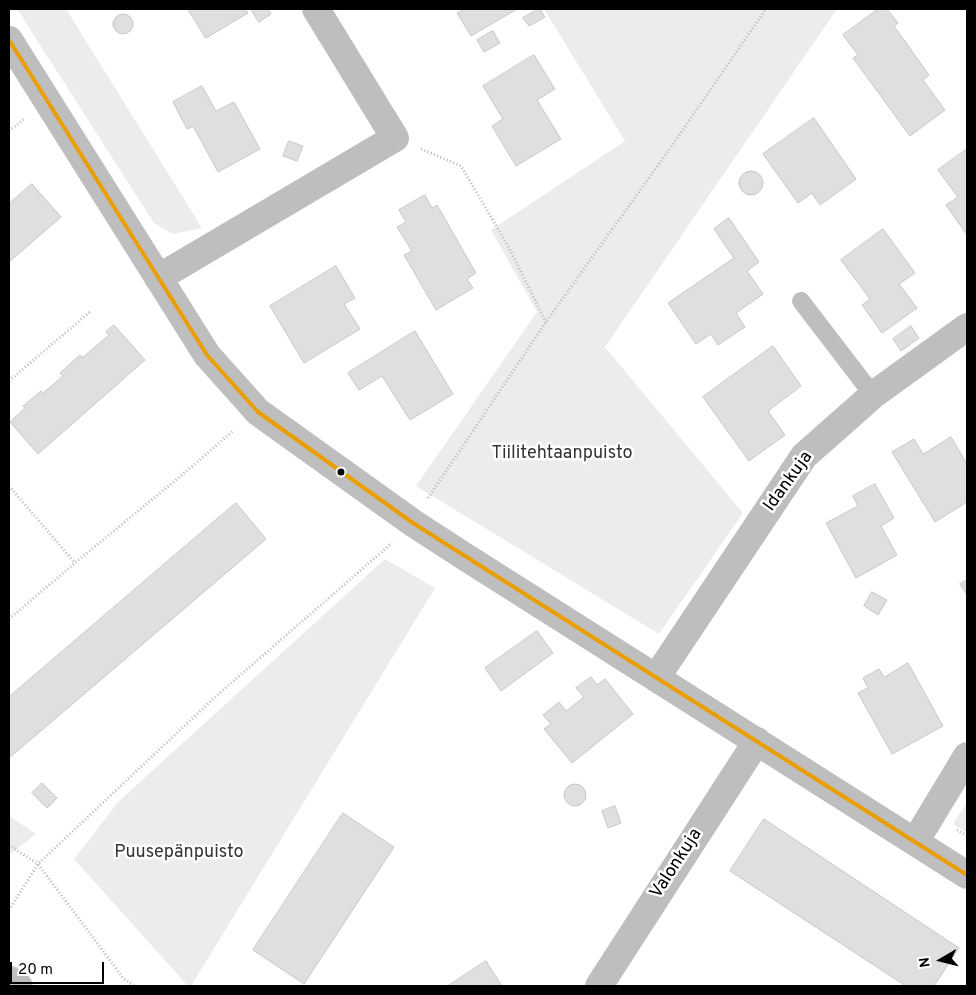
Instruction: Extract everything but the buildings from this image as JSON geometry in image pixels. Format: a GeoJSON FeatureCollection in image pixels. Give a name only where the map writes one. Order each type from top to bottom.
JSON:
{"type":"FeatureCollection","features":[{"type":"Feature","properties":{"kind":"street"},"geometry":{"type":"LineString","coordinates":[[158,278],[395,138],[316,9]]}},
{"type":"Feature","properties":{"kind":"street"},"geometry":{"type":"LineString","coordinates":[[9,40],[207,355],[258,412],[413,523],[967,874]]}},
{"type":"Feature","properties":{"kind":"street","name":"Idankuja"},"geometry":{"type":"LineString","coordinates":[[656,678],[804,456],[873,394],[967,327]]}},
{"type":"Feature","properties":{"kind":"street","name":"Valonkuja"},"geometry":{"type":"LineString","coordinates":[[599,986],[757,741]]}},
{"type":"Feature","properties":{"kind":"street"},"geometry":{"type":"LineString","coordinates":[[915,842],[967,756]]}},
{"type":"Feature","properties":{"kind":"street"},"geometry":{"type":"LineString","coordinates":[[9,980],[18,986]]}},
{"type":"Feature","properties":{"kind":"lane"},"geometry":{"type":"LineString","coordinates":[[801,301],[873,394]]}},
{"type":"Feature","properties":{"kind":"path"},"geometry":{"type":"LineString","coordinates":[[9,910],[38,864],[214,698],[413,523],[546,322],[671,147],[766,9]]}},
{"type":"Feature","properties":{"kind":"path"},"geometry":{"type":"LineString","coordinates":[[395,138],[461,166],[508,246],[546,322]]}},
{"type":"Feature","properties":{"kind":"path"},"geometry":{"type":"LineString","coordinates":[[9,381],[91,311]]}},
{"type":"Feature","properties":{"kind":"path"},"geometry":{"type":"LineString","coordinates":[[9,619],[194,465],[233,430],[258,412]]}},
{"type":"Feature","properties":{"kind":"path"},"geometry":{"type":"LineString","coordinates":[[9,486],[75,563]]}},
{"type":"Feature","properties":{"kind":"path"},"geometry":{"type":"LineString","coordinates":[[9,845],[38,864],[124,979],[134,986]]}},
{"type":"Feature","properties":{"kind":"green space"},"geometry":{"type":"Polygon","coordinates":[[[17,9],[66,9],[202,228],[173,234],[154,223],[17,9]]]}},
{"type":"Feature","properties":{"kind":"green space","name":"Tiilitehtaanpuisto"},"geometry":{"type":"Polygon","coordinates":[[[544,9],[837,9],[605,347],[743,513],[659,634],[416,486],[537,312],[491,230],[625,141],[544,9]]]}},
{"type":"Feature","properties":{"kind":"green space","name":"Puusepänpuisto"},"geometry":{"type":"Polygon","coordinates":[[[385,559],[435,588],[191,986],[188,986],[74,859],[119,801],[385,559]]]}},
{"type":"Feature","properties":{"kind":"green space"},"geometry":{"type":"Polygon","coordinates":[[[967,802],[967,833],[953,824],[967,802]]]}},
{"type":"Feature","properties":{"kind":"green space"},"geometry":{"type":"Polygon","coordinates":[[[9,816],[36,834],[9,855],[9,816]]]}},
{"type":"Feature","properties":{"kind":"transit line"},"geometry":{"type":"LineString","coordinates":[[9,40],[207,355],[258,412],[413,523],[967,875]]}}]}
